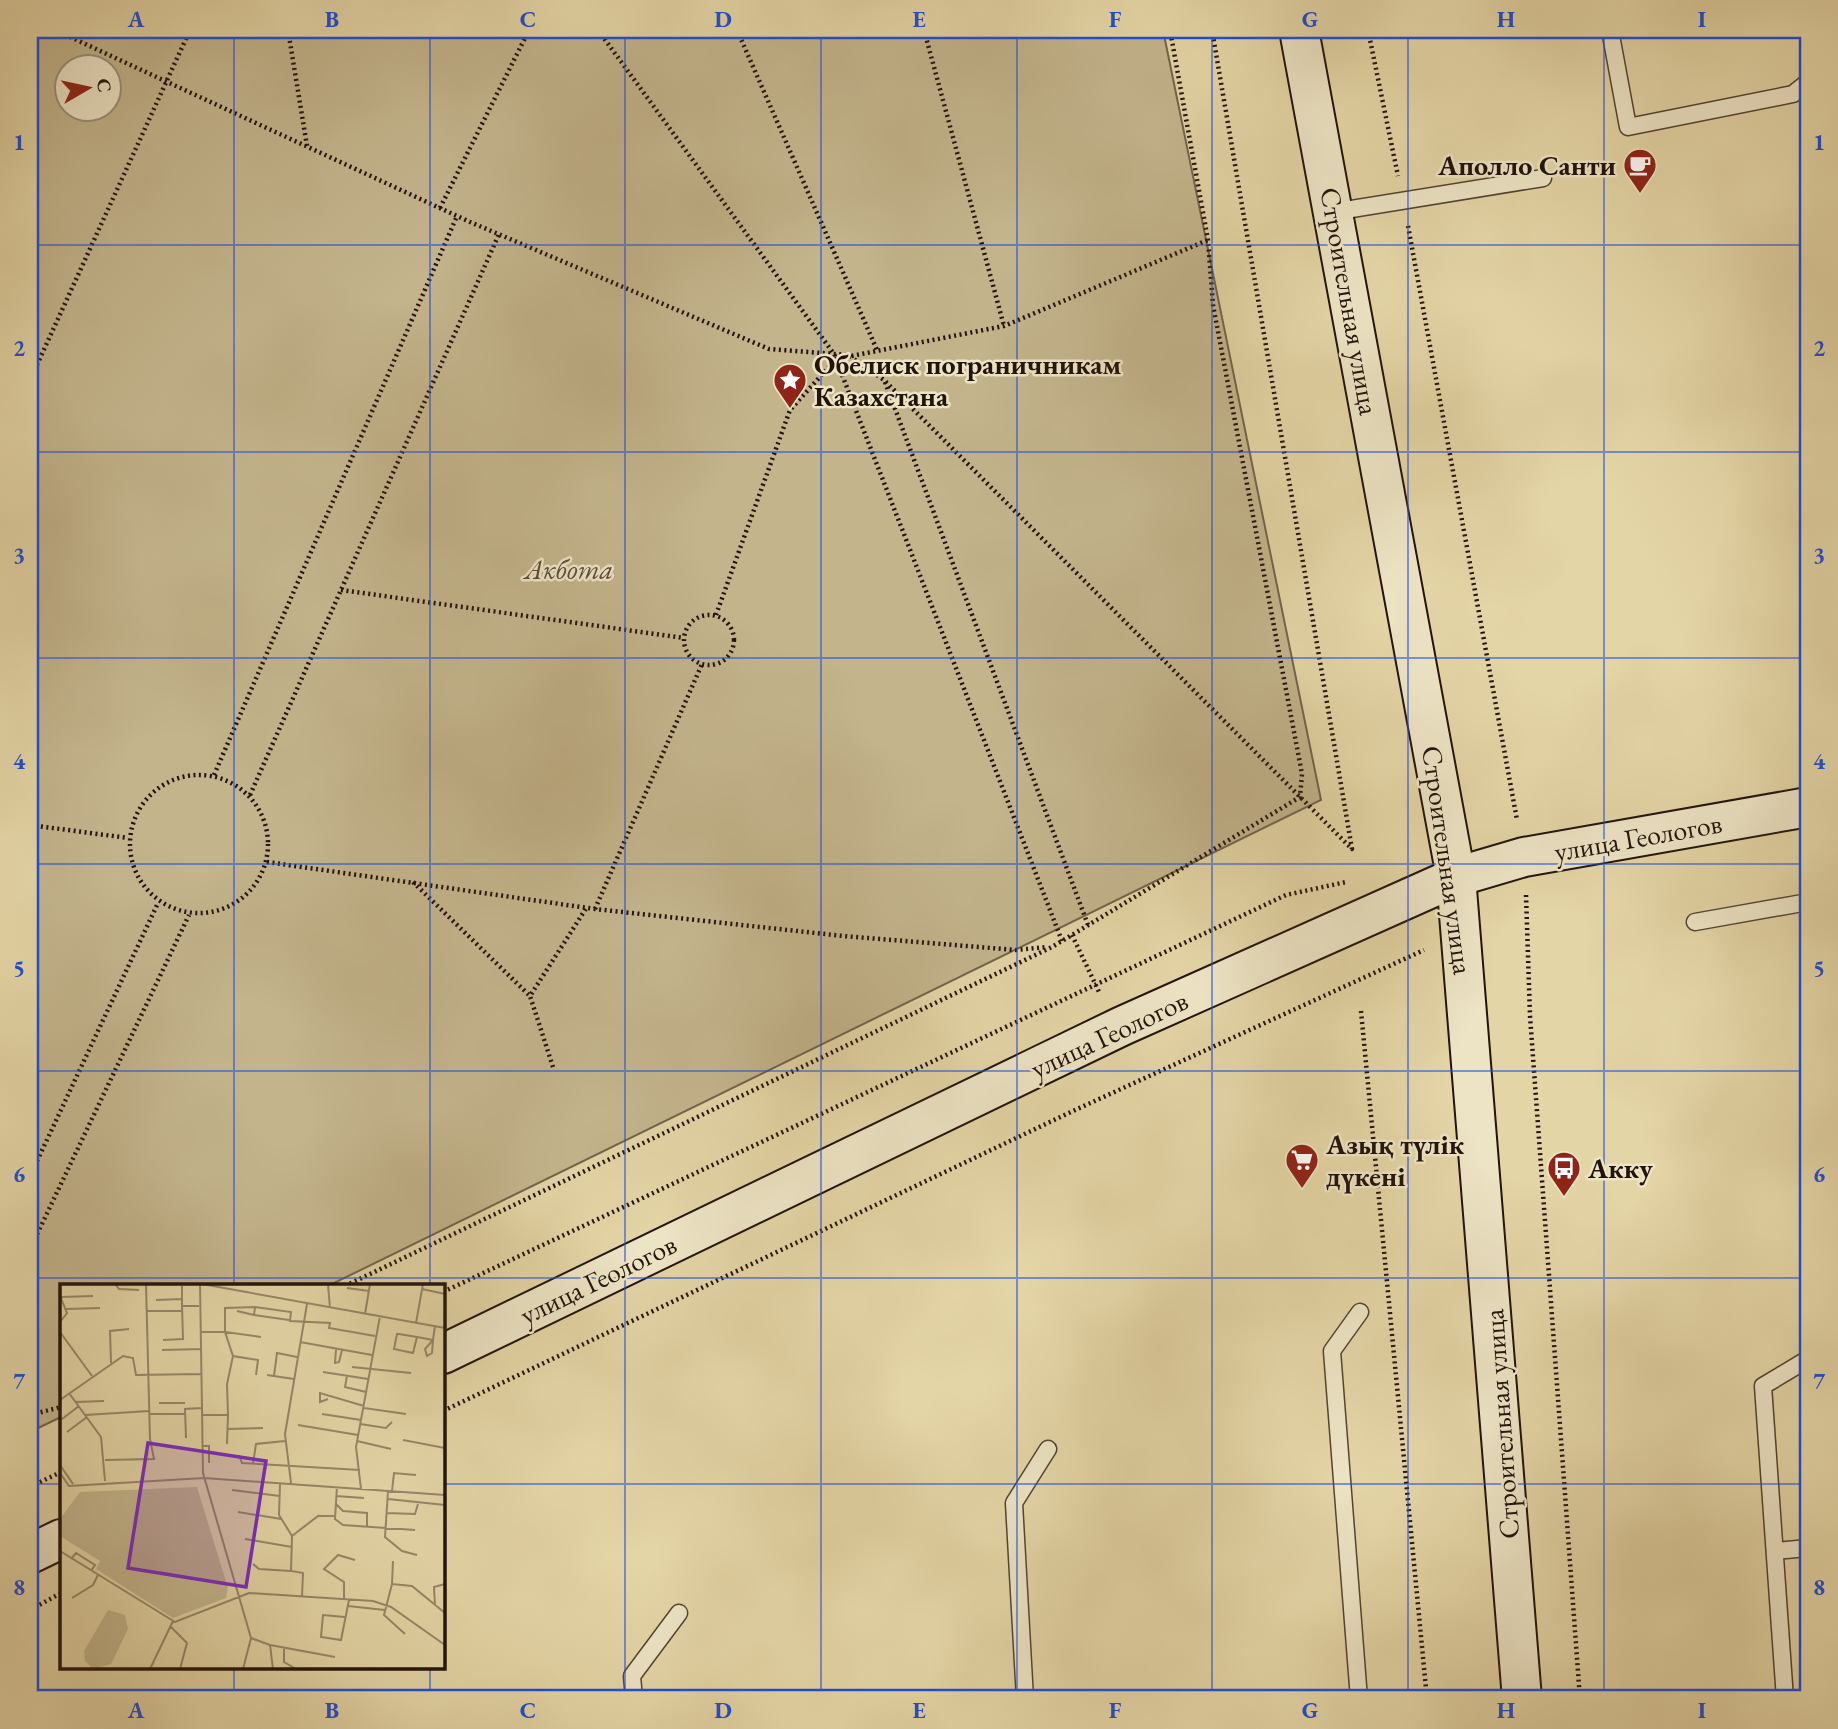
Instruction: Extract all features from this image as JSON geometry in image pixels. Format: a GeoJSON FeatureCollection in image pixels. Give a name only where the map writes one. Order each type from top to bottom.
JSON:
{"type":"FeatureCollection","features":[{"type":"Feature","properties":{"kind":"main road","name":"Строительная улица"},"geometry":{"type":"LineString","coordinates":[[1299,30],[1456,877],[1522,1699]]}},
{"type":"Feature","properties":{"kind":"main road","name":"улица Геологов"},"geometry":{"type":"LineString","coordinates":[[444,1354],[1122,1026],[1456,877],[1524,857],[1808,807]]}},
{"type":"Feature","properties":{"kind":"main road"},"geometry":{"type":"LineString","coordinates":[[30,1554],[60,1539]]}},
{"type":"Feature","properties":{"kind":"lane"},"geometry":{"type":"LineString","coordinates":[[1610,30],[1628,127],[1793,94],[1808,82]]}},
{"type":"Feature","properties":{"kind":"lane"},"geometry":{"type":"LineString","coordinates":[[1333,212],[1544,178]]}},
{"type":"Feature","properties":{"kind":"lane"},"geometry":{"type":"LineString","coordinates":[[1695,922],[1808,902]]}},
{"type":"Feature","properties":{"kind":"lane"},"geometry":{"type":"LineString","coordinates":[[1359,1699],[1332,1351],[1360,1312]]}},
{"type":"Feature","properties":{"kind":"lane"},"geometry":{"type":"LineString","coordinates":[[1785,1699],[1763,1386],[1808,1359]]}},
{"type":"Feature","properties":{"kind":"lane"},"geometry":{"type":"LineString","coordinates":[[1026,1699],[1014,1503],[1048,1449]]}},
{"type":"Feature","properties":{"kind":"lane"},"geometry":{"type":"LineString","coordinates":[[1775,1551],[1808,1548]]}},
{"type":"Feature","properties":{"kind":"lane"},"geometry":{"type":"LineString","coordinates":[[634,1699],[632,1676],[680,1613]]}},
{"type":"Feature","properties":{"kind":"path"},"geometry":{"type":"LineString","coordinates":[[55,30],[457,216],[769,349],[848,355],[1004,326],[1208,240]]}},
{"type":"Feature","properties":{"kind":"path"},"geometry":{"type":"LineString","coordinates":[[30,380],[190,30]]}},
{"type":"Feature","properties":{"kind":"path"},"geometry":{"type":"LineString","coordinates":[[288,30],[307,147]]}},
{"type":"Feature","properties":{"kind":"path"},"geometry":{"type":"LineString","coordinates":[[440,208],[529,30]]}},
{"type":"Feature","properties":{"kind":"path"},"geometry":{"type":"LineString","coordinates":[[598,30],[835,356],[1062,942]]}},
{"type":"Feature","properties":{"kind":"path"},"geometry":{"type":"LineString","coordinates":[[737,30],[877,349]]}},
{"type":"Feature","properties":{"kind":"path"},"geometry":{"type":"LineString","coordinates":[[924,30],[1004,326]]}},
{"type":"Feature","properties":{"kind":"path"},"geometry":{"type":"LineString","coordinates":[[1170,30],[1208,240],[1213,304],[1303,774],[1300,797]]}},
{"type":"Feature","properties":{"kind":"path"},"geometry":{"type":"LineString","coordinates":[[848,355],[884,380],[1352,849],[1212,30]]}},
{"type":"Feature","properties":{"kind":"path"},"geometry":{"type":"LineString","coordinates":[[1368,30],[1403,201],[1524,857],[1530,1016],[1580,1699]]}},
{"type":"Feature","properties":{"kind":"path"},"geometry":{"type":"LineString","coordinates":[[214,775],[457,216]]}},
{"type":"Feature","properties":{"kind":"path"},"geometry":{"type":"LineString","coordinates":[[250,796],[499,234]]}},
{"type":"Feature","properties":{"kind":"path"},"geometry":{"type":"LineString","coordinates":[[716,615],[790,410],[835,356]]}},
{"type":"Feature","properties":{"kind":"path"},"geometry":{"type":"LineString","coordinates":[[884,380],[1088,925]]}},
{"type":"Feature","properties":{"kind":"path"},"geometry":{"type":"LineString","coordinates":[[341,590],[684,638]]}},
{"type":"Feature","properties":{"kind":"path"},"geometry":{"type":"LineString","coordinates":[[704,615],[716,615],[725,621],[734,640],[723,660],[702,664],[692,658],[686,649],[684,638],[694,619],[704,615]]}},
{"type":"Feature","properties":{"kind":"path"},"geometry":{"type":"LineString","coordinates":[[595,909],[702,664]]}},
{"type":"Feature","properties":{"kind":"path"},"geometry":{"type":"LineString","coordinates":[[214,775],[233,783],[250,796],[267,826],[267,862],[251,892],[223,911],[189,915],[158,902],[134,874],[128,838],[139,805],[167,781],[214,775]]}},
{"type":"Feature","properties":{"kind":"path"},"geometry":{"type":"LineString","coordinates":[[349,1284],[1062,942],[1300,797]]}},
{"type":"Feature","properties":{"kind":"path"},"geometry":{"type":"LineString","coordinates":[[30,825],[128,838]]}},
{"type":"Feature","properties":{"kind":"path"},"geometry":{"type":"LineString","coordinates":[[267,862],[595,909],[843,936],[1016,950],[1052,947]]}},
{"type":"Feature","properties":{"kind":"path"},"geometry":{"type":"LineString","coordinates":[[444,1292],[1286,895],[1354,880]]}},
{"type":"Feature","properties":{"kind":"path"},"geometry":{"type":"LineString","coordinates":[[412,881],[530,996],[553,1067]]}},
{"type":"Feature","properties":{"kind":"path"},"geometry":{"type":"LineString","coordinates":[[30,1176],[158,902]]}},
{"type":"Feature","properties":{"kind":"path"},"geometry":{"type":"LineString","coordinates":[[530,996],[587,907]]}},
{"type":"Feature","properties":{"kind":"path"},"geometry":{"type":"LineString","coordinates":[[30,1249],[189,915]]}},
{"type":"Feature","properties":{"kind":"path"},"geometry":{"type":"LineString","coordinates":[[444,1411],[1073,1111],[1462,932]]}},
{"type":"Feature","properties":{"kind":"path"},"geometry":{"type":"LineString","coordinates":[[1072,935],[1094,985],[1122,1026]]}},
{"type":"Feature","properties":{"kind":"path"},"geometry":{"type":"LineString","coordinates":[[1361,1011],[1427,1699]]}},
{"type":"Feature","properties":{"kind":"path"},"geometry":{"type":"LineString","coordinates":[[30,1415],[60,1407]]}},
{"type":"Feature","properties":{"kind":"path"},"geometry":{"type":"LineString","coordinates":[[30,1487],[60,1472]]}},
{"type":"Feature","properties":{"kind":"path"},"geometry":{"type":"LineString","coordinates":[[30,1610],[60,1594]]}},
{"type":"Feature","properties":{"kind":"green space","name":"Акбота"},"geometry":{"type":"Polygon","coordinates":[[[30,30],[1163,30],[1321,800],[332,1284],[60,1284],[60,1417],[30,1432],[30,30]]]}},
{"type":"Feature","properties":{"kind":"place","name":"Аполло Санти"},"geometry":{"type":"Point","coordinates":[1640,195]}},
{"type":"Feature","properties":{"kind":"place","name":"Обелиск пограничникам Казахстана"},"geometry":{"type":"Point","coordinates":[790,410]}},
{"type":"Feature","properties":{"kind":"place","name":"Азық түлік дүкені"},"geometry":{"type":"Point","coordinates":[1302,1190]}},
{"type":"Feature","properties":{"kind":"place","name":"Акку"},"geometry":{"type":"Point","coordinates":[1564,1198]}}]}
